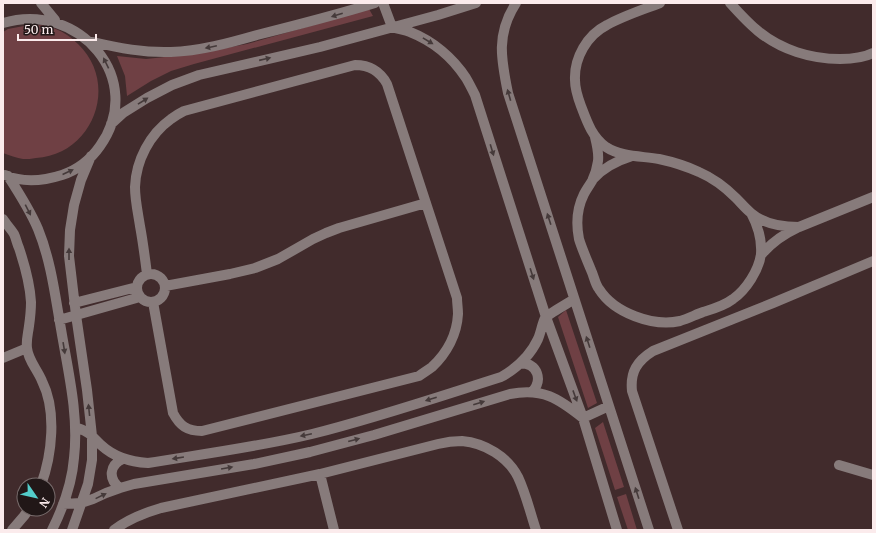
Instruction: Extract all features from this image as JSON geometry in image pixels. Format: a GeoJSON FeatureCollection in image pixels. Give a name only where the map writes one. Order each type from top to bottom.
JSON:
{"type":"FeatureCollection","features":[{"type":"Feature","properties":{"kind":"street"},"geometry":{"type":"LineString","coordinates":[[41,3],[55,20]]}},
{"type":"Feature","properties":{"kind":"street"},"geometry":{"type":"LineString","coordinates":[[93,42],[145,52],[198,50],[332,16],[375,3]]}},
{"type":"Feature","properties":{"kind":"street"},"geometry":{"type":"LineString","coordinates":[[383,3],[392,27]]}},
{"type":"Feature","properties":{"kind":"street"},"geometry":{"type":"LineString","coordinates":[[111,124],[123,113],[147,98],[172,85],[199,75],[320,46],[438,15],[476,3]]}},
{"type":"Feature","properties":{"kind":"street"},"geometry":{"type":"LineString","coordinates":[[516,3],[510,12],[504,30],[501,49],[503,71],[508,93],[649,530]]}},
{"type":"Feature","properties":{"kind":"street"},"geometry":{"type":"LineString","coordinates":[[660,3],[606,26],[595,33],[586,43],[580,54],[576,67],[575,80],[577,93],[587,124],[595,137],[606,147],[619,153],[672,162],[686,166],[714,180],[751,213],[762,220],[786,227],[799,228]]}},
{"type":"Feature","properties":{"kind":"street"},"geometry":{"type":"LineString","coordinates":[[730,3],[758,31],[782,46],[797,52],[831,59],[850,59],[871,55]]}},
{"type":"Feature","properties":{"kind":"street"},"geometry":{"type":"LineString","coordinates":[[3,23],[26,17],[40,17],[69,25],[82,32],[93,42],[109,66],[113,80],[115,95],[111,124],[103,141],[92,156],[81,180],[74,205],[68,256],[92,436],[92,460],[88,484],[72,530]]}},
{"type":"Feature","properties":{"kind":"street"},"geometry":{"type":"LineString","coordinates":[[392,27],[410,32],[427,40],[442,50],[455,63],[466,78],[477,101],[546,317],[583,418],[617,530]]}},
{"type":"Feature","properties":{"kind":"street"},"geometry":{"type":"LineString","coordinates":[[148,274],[135,187],[137,172],[142,156],[149,142],[171,119],[184,111],[355,65],[363,65],[384,77],[457,298],[458,313],[456,328],[450,343],[442,356],[432,367],[419,376],[202,431],[195,431],[181,425],[176,420],[173,413],[153,302]]}},
{"type":"Feature","properties":{"kind":"street"},"geometry":{"type":"LineString","coordinates":[[595,137],[598,151],[598,162],[592,181],[584,194],[579,209],[577,224],[580,239],[599,289],[607,299],[628,313],[653,321],[679,321],[722,306],[738,295],[751,280],[760,255],[759,234],[751,213]]}},
{"type":"Feature","properties":{"kind":"street"},"geometry":{"type":"LineString","coordinates":[[592,181],[610,164],[634,155]]}},
{"type":"Feature","properties":{"kind":"street"},"geometry":{"type":"LineString","coordinates":[[5,176],[22,180],[52,178],[67,173],[80,166],[92,156]]}},
{"type":"Feature","properties":{"kind":"street"},"geometry":{"type":"LineString","coordinates":[[5,176],[24,202],[38,228],[48,256],[71,391],[75,427],[74,458],[70,481],[63,504],[52,530]]}},
{"type":"Feature","properties":{"kind":"street"},"geometry":{"type":"LineString","coordinates":[[760,255],[777,239],[788,232],[873,197]]}},
{"type":"Feature","properties":{"kind":"street"},"geometry":{"type":"LineString","coordinates":[[165,286],[255,268],[289,253],[313,239],[339,228],[426,203]]}},
{"type":"Feature","properties":{"kind":"street"},"geometry":{"type":"LineString","coordinates":[[3,219],[14,234],[28,278],[31,302],[27,348],[30,359],[48,396],[51,416],[50,455],[44,477]]}},
{"type":"Feature","properties":{"kind":"street"},"geometry":{"type":"LineString","coordinates":[[678,530],[632,391],[632,379],[641,360],[653,351],[873,261]]}},
{"type":"Feature","properties":{"kind":"street"},"geometry":{"type":"LineString","coordinates":[[148,274],[159,276],[164,282],[165,286],[162,297],[153,302],[146,302],[138,294],[137,287],[140,279],[148,274]]}},
{"type":"Feature","properties":{"kind":"street"},"geometry":{"type":"LineString","coordinates":[[54,285],[72,281]]}},
{"type":"Feature","properties":{"kind":"street"},"geometry":{"type":"LineString","coordinates":[[74,303],[137,287]]}},
{"type":"Feature","properties":{"kind":"street"},"geometry":{"type":"LineString","coordinates":[[59,320],[140,297]]}},
{"type":"Feature","properties":{"kind":"street"},"geometry":{"type":"LineString","coordinates":[[75,427],[87,432],[111,453],[123,459],[148,463],[252,446],[312,434],[373,417],[501,377],[512,371],[530,352],[537,340],[546,317],[574,299]]}},
{"type":"Feature","properties":{"kind":"street"},"geometry":{"type":"LineString","coordinates":[[3,358],[27,348]]}},
{"type":"Feature","properties":{"kind":"street"},"geometry":{"type":"LineString","coordinates":[[521,363],[531,365],[537,373],[538,384],[532,392]]}},
{"type":"Feature","properties":{"kind":"street"},"geometry":{"type":"LineString","coordinates":[[63,504],[81,503],[134,484],[254,464],[310,452],[521,392],[532,392],[548,395],[562,401],[583,418]]}},
{"type":"Feature","properties":{"kind":"street"},"geometry":{"type":"LineString","coordinates":[[583,418],[609,406]]}},
{"type":"Feature","properties":{"kind":"street"},"geometry":{"type":"LineString","coordinates":[[114,530],[123,523],[141,514],[160,508],[320,474],[451,441],[464,441],[477,444],[500,456],[509,465],[517,475],[522,487],[536,530]]}},
{"type":"Feature","properties":{"kind":"street"},"geometry":{"type":"LineString","coordinates":[[120,488],[116,485],[111,475],[114,465],[123,459]]}},
{"type":"Feature","properties":{"kind":"street"},"geometry":{"type":"LineString","coordinates":[[839,464],[873,475]]}},
{"type":"Feature","properties":{"kind":"street"},"geometry":{"type":"LineString","coordinates":[[320,474],[334,530]]}},
{"type":"Feature","properties":{"kind":"street"},"geometry":{"type":"LineString","coordinates":[[12,530],[23,517]]}},
{"type":"Feature","properties":{"kind":"shaded area"},"geometry":{"type":"Polygon","coordinates":[[[369,9],[373,16],[171,71],[127,96],[125,76],[117,56],[146,59],[193,54],[247,44],[369,9]]]}},
{"type":"Feature","properties":{"kind":"shaded area"},"geometry":{"type":"Polygon","coordinates":[[[29,25],[42,25],[54,28],[66,34],[78,44],[91,60],[97,78],[98,97],[94,115],[85,131],[73,145],[56,154],[23,159],[3,153],[3,32],[8,29],[29,25]]]}},
{"type":"Feature","properties":{"kind":"shaded area"},"geometry":{"type":"Polygon","coordinates":[[[566,310],[597,403],[588,408],[558,317],[566,310]]]}},
{"type":"Feature","properties":{"kind":"shaded area"},"geometry":{"type":"Polygon","coordinates":[[[603,422],[624,487],[615,490],[595,428],[603,422]]]}},
{"type":"Feature","properties":{"kind":"shaded area"},"geometry":{"type":"Polygon","coordinates":[[[626,494],[637,530],[628,530],[617,497],[626,494]]]}}]}
